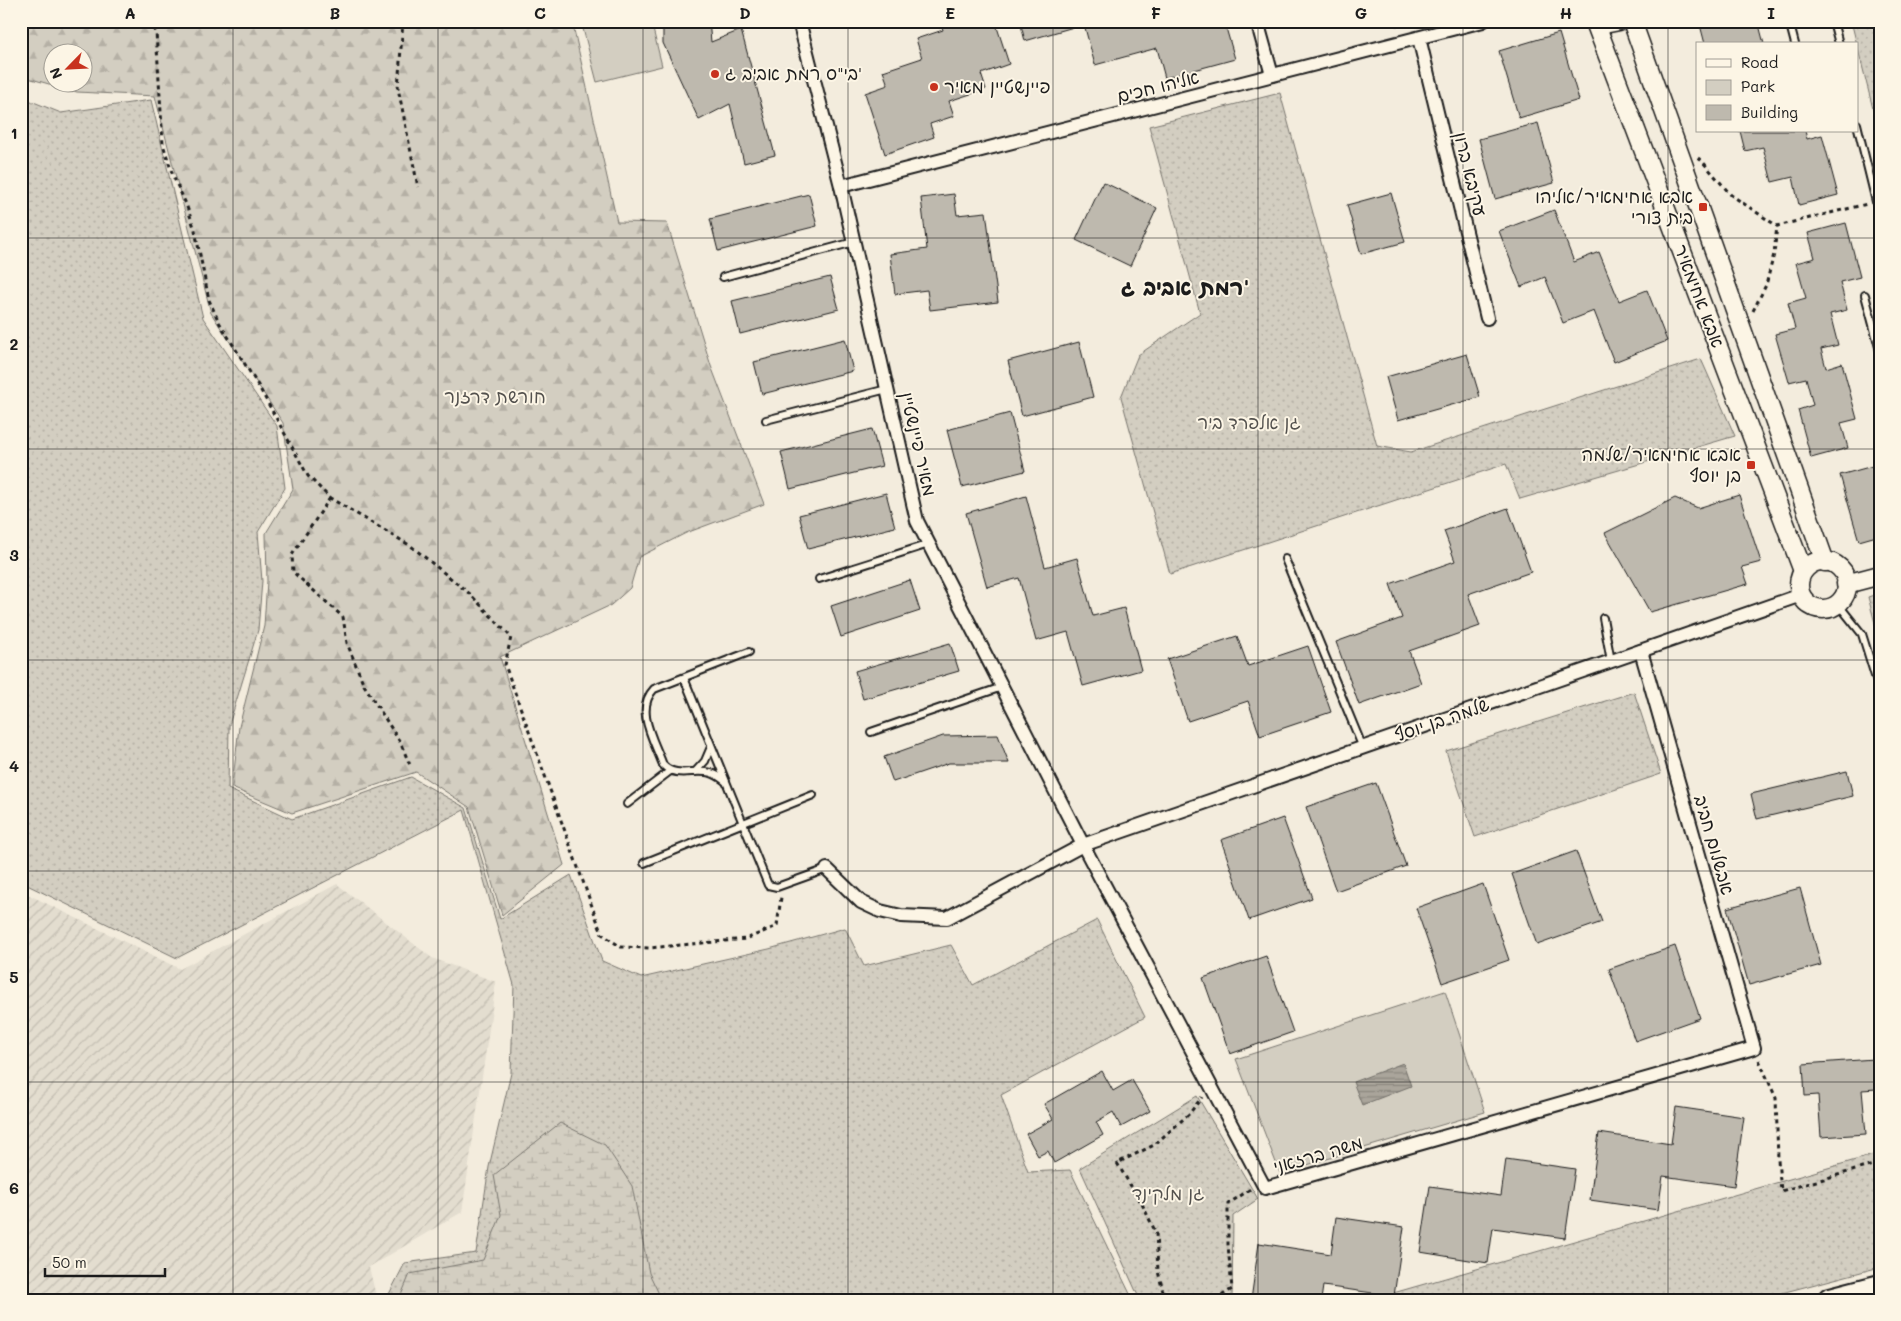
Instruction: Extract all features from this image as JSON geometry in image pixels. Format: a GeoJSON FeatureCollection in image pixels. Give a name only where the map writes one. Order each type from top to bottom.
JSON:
{"type":"FeatureCollection","features":[{"type":"Feature","properties":{"kind":"highway"},"geometry":{"type":"LineString","coordinates":[[1830,1300],[1880,1287]]}},
{"type":"Feature","properties":{"kind":"street","name":"מאיר פיינשטיין"},"geometry":{"type":"LineString","coordinates":[[799,21],[841,186],[917,521],[1083,846]]}},
{"type":"Feature","properties":{"kind":"street"},"geometry":{"type":"LineString","coordinates":[[1257,21],[1272,75]]}},
{"type":"Feature","properties":{"kind":"street","name":"אליהו חכים"},"geometry":{"type":"LineString","coordinates":[[841,186],[1483,21]]}},
{"type":"Feature","properties":{"kind":"street"},"geometry":{"type":"LineString","coordinates":[[1594,21],[1604,24],[1619,21]]}},
{"type":"Feature","properties":{"kind":"street","name":"אבא אחימאיר"},"geometry":{"type":"LineString","coordinates":[[1594,21],[1803,571]]}},
{"type":"Feature","properties":{"kind":"street","name":"אבא אחימאיר"},"geometry":{"type":"LineString","coordinates":[[1632,21],[1825,562]]}},
{"type":"Feature","properties":{"kind":"street","name":"עקיבא ברון"},"geometry":{"type":"LineString","coordinates":[[1419,38],[1487,318]]}},
{"type":"Feature","properties":{"kind":"street"},"geometry":{"type":"LineString","coordinates":[[1825,562],[1833,564],[1840,569],[1846,584],[1843,598],[1838,604],[1831,608],[1817,609],[1810,606],[1801,595],[1800,579],[1803,571],[1813,564],[1825,562]]}},
{"type":"Feature","properties":{"kind":"street"},"geometry":{"type":"LineString","coordinates":[[1846,584],[1880,575]]}},
{"type":"Feature","properties":{"kind":"street","name":"שלמה בן יוסף"},"geometry":{"type":"LineString","coordinates":[[827,869],[861,902],[880,911],[902,916],[947,918],[1083,846],[1801,595]]}},
{"type":"Feature","properties":{"kind":"street","name":"אבשלום חביב"},"geometry":{"type":"LineString","coordinates":[[1641,651],[1754,1048]]}},
{"type":"Feature","properties":{"kind":"street","name":"משה ברזאני"},"geometry":{"type":"LineString","coordinates":[[1083,846],[1265,1188],[1754,1048]]}},
{"type":"Feature","properties":{"kind":"lane"},"geometry":{"type":"LineString","coordinates":[[1789,21],[1794,42]]}},
{"type":"Feature","properties":{"kind":"lane"},"geometry":{"type":"LineString","coordinates":[[1833,21],[1838,42]]}},
{"type":"Feature","properties":{"kind":"lane"},"geometry":{"type":"LineString","coordinates":[[1858,128],[1880,218]]}},
{"type":"Feature","properties":{"kind":"lane"},"geometry":{"type":"LineString","coordinates":[[723,277],[854,242]]}},
{"type":"Feature","properties":{"kind":"lane"},"geometry":{"type":"LineString","coordinates":[[1865,296],[1880,351]]}},
{"type":"Feature","properties":{"kind":"lane"},"geometry":{"type":"LineString","coordinates":[[766,420],[887,389]]}},
{"type":"Feature","properties":{"kind":"lane"},"geometry":{"type":"LineString","coordinates":[[819,579],[929,544]]}},
{"type":"Feature","properties":{"kind":"lane"},"geometry":{"type":"LineString","coordinates":[[1285,559],[1363,748]]}},
{"type":"Feature","properties":{"kind":"lane"},"geometry":{"type":"LineString","coordinates":[[1838,604],[1862,634],[1880,692]]}},
{"type":"Feature","properties":{"kind":"lane"},"geometry":{"type":"LineString","coordinates":[[1603,618],[1611,661]]}},
{"type":"Feature","properties":{"kind":"lane"},"geometry":{"type":"LineString","coordinates":[[725,782],[710,772],[685,773],[670,771],[663,765],[647,722],[645,708],[654,689],[750,652]]}},
{"type":"Feature","properties":{"kind":"lane"},"geometry":{"type":"LineString","coordinates":[[684,678],[765,881],[772,887],[782,886],[827,869]]}},
{"type":"Feature","properties":{"kind":"lane"},"geometry":{"type":"LineString","coordinates":[[871,732],[1002,687]]}},
{"type":"Feature","properties":{"kind":"lane"},"geometry":{"type":"LineString","coordinates":[[695,772],[705,761],[711,747]]}},
{"type":"Feature","properties":{"kind":"lane"},"geometry":{"type":"LineString","coordinates":[[627,804],[670,771]]}},
{"type":"Feature","properties":{"kind":"lane"},"geometry":{"type":"LineString","coordinates":[[644,863],[813,796]]}},
{"type":"Feature","properties":{"kind":"path"},"geometry":{"type":"LineString","coordinates":[[150,21],[156,32],[163,144],[173,176],[195,230],[209,300],[219,322],[259,387],[308,476],[330,498],[411,546],[470,594],[511,637],[505,665],[602,934],[621,947],[649,948],[746,940],[777,926],[782,886]]}},
{"type":"Feature","properties":{"kind":"path"},"geometry":{"type":"LineString","coordinates":[[403,21],[398,88],[418,188]]}},
{"type":"Feature","properties":{"kind":"path"},"geometry":{"type":"LineString","coordinates":[[1676,144],[1702,160],[1731,195],[1777,226],[1876,202]]}},
{"type":"Feature","properties":{"kind":"path"},"geometry":{"type":"LineString","coordinates":[[1742,332],[1766,286],[1774,254],[1777,226]]}},
{"type":"Feature","properties":{"kind":"path"},"geometry":{"type":"LineString","coordinates":[[330,498],[292,554],[294,572],[343,617],[347,643],[364,685],[400,742],[410,766]]}},
{"type":"Feature","properties":{"kind":"path"},"geometry":{"type":"LineString","coordinates":[[1754,1048],[1776,1098],[1781,1190],[1880,1163]]}},
{"type":"Feature","properties":{"kind":"path"},"geometry":{"type":"LineString","coordinates":[[1165,1300],[1158,1271],[1156,1233],[1143,1206],[1117,1164],[1154,1145],[1189,1114],[1211,1087]]}},
{"type":"Feature","properties":{"kind":"path"},"geometry":{"type":"LineString","coordinates":[[1215,1300],[1232,1289],[1228,1246],[1228,1204],[1262,1181]]}},
{"type":"Feature","properties":{"kind":"shaded area"},"geometry":{"type":"Polygon","coordinates":[[[337,884],[432,958],[496,982],[462,1212],[369,1267],[377,1300],[21,1300],[21,891],[180,969],[337,884]]]}},
{"type":"Feature","properties":{"kind":"shaded area"},"geometry":{"type":"Polygon","coordinates":[[[1403,1063],[1411,1086],[1362,1105],[1353,1082],[1403,1063]]]}},
{"type":"Feature","properties":{"kind":"green space","name":"חורשת דרזנר"},"geometry":{"type":"Polygon","coordinates":[[[21,21],[572,21],[617,222],[667,223],[711,366],[764,504],[686,533],[639,557],[630,588],[611,605],[500,657],[564,865],[502,915],[469,807],[416,772],[292,813],[232,788],[239,727],[264,626],[267,581],[266,533],[293,489],[283,423],[211,313],[155,96],[77,92],[92,92],[92,42],[42,42],[42,82],[21,76],[21,21]]]}},
{"type":"Feature","properties":{"kind":"green space"},"geometry":{"type":"Polygon","coordinates":[[[581,21],[651,21],[662,66],[597,82],[581,21]]]}},
{"type":"Feature","properties":{"kind":"green space"},"geometry":{"type":"Polygon","coordinates":[[[1851,21],[1880,21],[1880,137],[1858,49],[1858,42],[1856,42],[1851,21]]]}},
{"type":"Feature","properties":{"kind":"green space","name":"גן אלפרד ביר"},"geometry":{"type":"Polygon","coordinates":[[[1280,93],[1377,446],[1411,452],[1701,359],[1735,436],[1520,499],[1506,464],[1170,574],[1121,397],[1138,355],[1200,313],[1149,126],[1280,93]]]}},
{"type":"Feature","properties":{"kind":"green space"},"geometry":{"type":"Polygon","coordinates":[[[21,97],[61,113],[151,100],[203,318],[277,426],[285,488],[258,532],[262,581],[258,630],[229,725],[228,789],[292,819],[411,777],[466,808],[500,919],[571,875],[602,961],[641,978],[769,949],[845,928],[864,966],[951,945],[973,985],[1097,920],[1145,1017],[1001,1095],[1028,1172],[1070,1170],[1133,1300],[386,1300],[405,1263],[476,1253],[489,1167],[511,1073],[514,985],[464,810],[177,958],[21,882],[21,97]]]}},
{"type":"Feature","properties":{"kind":"green space"},"geometry":{"type":"Polygon","coordinates":[[[1880,593],[1880,642],[1868,597],[1880,593]]]}},
{"type":"Feature","properties":{"kind":"green space"},"geometry":{"type":"Polygon","coordinates":[[[1634,692],[1661,774],[1475,837],[1446,751],[1634,692]]]}},
{"type":"Feature","properties":{"kind":"green space"},"geometry":{"type":"Polygon","coordinates":[[[1445,991],[1485,1112],[1280,1173],[1236,1059],[1445,991]]]}},
{"type":"Feature","properties":{"kind":"green space","name":"גן מלקינד"},"geometry":{"type":"Polygon","coordinates":[[[1197,1096],[1258,1199],[1233,1216],[1232,1300],[1140,1300],[1080,1168],[1197,1096]]]}},
{"type":"Feature","properties":{"kind":"green space"},"geometry":{"type":"Polygon","coordinates":[[[560,1123],[605,1145],[632,1186],[649,1273],[659,1294],[659,1300],[399,1300],[410,1274],[483,1260],[501,1215],[494,1175],[560,1123]]]}},
{"type":"Feature","properties":{"kind":"green space"},"geometry":{"type":"Polygon","coordinates":[[[1880,1153],[1880,1267],[1755,1300],[1369,1300],[1880,1153]]]}},
{"type":"Feature","properties":{"kind":"building","name":"בי\"ס רמת אביב ג'"},"geometry":{"type":"Polygon","coordinates":[[[663,21],[709,21],[711,42],[741,30],[775,155],[744,163],[730,104],[699,120],[663,43],[663,21]]]}},
{"type":"Feature","properties":{"kind":"building","name":"פיינשטיין מאיר"},"geometry":{"type":"Polygon","coordinates":[[[940,21],[995,21],[1009,64],[981,74],[986,89],[949,101],[954,116],[930,124],[934,137],[885,154],[865,93],[888,85],[883,71],[922,58],[916,39],[943,30],[940,21]]]}},
{"type":"Feature","properties":{"kind":"building","name":"פיינשטיין מאיר"},"geometry":{"type":"Polygon","coordinates":[[[1020,21],[1224,21],[1235,59],[1165,78],[1157,48],[1095,65],[1084,24],[1025,41],[1020,21]]]}},
{"type":"Feature","properties":{"kind":"building"},"geometry":{"type":"Polygon","coordinates":[[[1395,21],[1414,21],[1396,26],[1395,21]]]}},
{"type":"Feature","properties":{"kind":"building"},"geometry":{"type":"Polygon","coordinates":[[[1699,21],[1758,21],[1763,42],[1704,42],[1699,21]]]}},
{"type":"Feature","properties":{"kind":"building"},"geometry":{"type":"Polygon","coordinates":[[[1559,33],[1579,100],[1519,118],[1499,51],[1559,33]]]}},
{"type":"Feature","properties":{"kind":"building"},"geometry":{"type":"Polygon","coordinates":[[[1538,123],[1554,183],[1495,199],[1479,139],[1538,123]]]}},
{"type":"Feature","properties":{"kind":"building"},"geometry":{"type":"Polygon","coordinates":[[[1740,132],[1805,132],[1807,139],[1822,135],[1838,195],[1799,205],[1793,177],[1772,182],[1763,147],[1745,151],[1740,132]]]}},
{"type":"Feature","properties":{"kind":"building"},"geometry":{"type":"Polygon","coordinates":[[[1103,182],[1157,208],[1130,266],[1076,240],[1103,182]]]}},
{"type":"Feature","properties":{"kind":"building"},"geometry":{"type":"Polygon","coordinates":[[[1391,193],[1405,242],[1361,254],[1347,205],[1391,193]]]}},
{"type":"Feature","properties":{"kind":"building"},"geometry":{"type":"Polygon","coordinates":[[[809,194],[817,226],[718,251],[710,219],[809,194]]]}},
{"type":"Feature","properties":{"kind":"building"},"geometry":{"type":"Polygon","coordinates":[[[954,194],[957,215],[986,212],[998,302],[930,310],[927,290],[895,294],[890,254],[927,249],[921,198],[954,194]]]}},
{"type":"Feature","properties":{"kind":"building"},"geometry":{"type":"Polygon","coordinates":[[[1554,210],[1574,262],[1599,252],[1619,301],[1647,290],[1667,341],[1614,362],[1594,311],[1563,323],[1545,277],[1521,287],[1499,231],[1554,210]]]}},
{"type":"Feature","properties":{"kind":"building"},"geometry":{"type":"Polygon","coordinates":[[[1846,223],[1860,277],[1840,282],[1847,310],[1830,314],[1838,345],[1821,349],[1826,368],[1842,363],[1857,419],[1841,423],[1848,448],[1811,458],[1798,410],[1813,405],[1806,378],[1789,382],[1775,334],[1795,329],[1788,303],[1806,298],[1796,263],[1815,258],[1808,233],[1846,223]]]}},
{"type":"Feature","properties":{"kind":"building"},"geometry":{"type":"Polygon","coordinates":[[[830,277],[839,309],[740,334],[732,301],[830,277]]]}},
{"type":"Feature","properties":{"kind":"building"},"geometry":{"type":"Polygon","coordinates":[[[845,339],[853,371],[762,394],[754,362],[845,339]]]}},
{"type":"Feature","properties":{"kind":"building"},"geometry":{"type":"Polygon","coordinates":[[[1079,342],[1093,397],[1022,416],[1008,361],[1079,342]]]}},
{"type":"Feature","properties":{"kind":"building"},"geometry":{"type":"Polygon","coordinates":[[[1467,354],[1480,397],[1398,420],[1386,377],[1467,354]]]}},
{"type":"Feature","properties":{"kind":"building"},"geometry":{"type":"Polygon","coordinates":[[[1010,413],[1025,471],[962,487],[947,430],[1010,413]]]}},
{"type":"Feature","properties":{"kind":"building"},"geometry":{"type":"Polygon","coordinates":[[[872,429],[882,466],[790,489],[781,452],[872,429]]]}},
{"type":"Feature","properties":{"kind":"building"},"geometry":{"type":"Polygon","coordinates":[[[1880,464],[1880,535],[1859,541],[1840,475],[1880,464]]]}},
{"type":"Feature","properties":{"kind":"building"},"geometry":{"type":"Polygon","coordinates":[[[886,493],[895,527],[808,549],[799,515],[886,493]]]}},
{"type":"Feature","properties":{"kind":"building"},"geometry":{"type":"Polygon","coordinates":[[[1739,495],[1761,562],[1742,567],[1748,584],[1650,612],[1605,533],[1675,498],[1698,508],[1739,495]]]}},
{"type":"Feature","properties":{"kind":"building"},"geometry":{"type":"Polygon","coordinates":[[[1026,496],[1045,567],[1077,558],[1093,616],[1124,608],[1141,670],[1083,686],[1068,632],[1036,641],[1019,578],[987,587],[966,513],[1026,496]]]}},
{"type":"Feature","properties":{"kind":"building"},"geometry":{"type":"Polygon","coordinates":[[[1508,508],[1531,572],[1468,594],[1480,626],[1409,651],[1421,683],[1359,705],[1336,642],[1402,618],[1390,584],[1455,561],[1444,531],[1508,508]]]}},
{"type":"Feature","properties":{"kind":"building"},"geometry":{"type":"Polygon","coordinates":[[[910,580],[920,611],[841,637],[831,606],[910,580]]]}},
{"type":"Feature","properties":{"kind":"building"},"geometry":{"type":"Polygon","coordinates":[[[1237,636],[1248,666],[1308,646],[1331,712],[1260,736],[1248,701],[1188,721],[1167,659],[1237,636]]]}},
{"type":"Feature","properties":{"kind":"building"},"geometry":{"type":"Polygon","coordinates":[[[950,643],[959,671],[863,699],[855,671],[950,643]]]}},
{"type":"Feature","properties":{"kind":"building"},"geometry":{"type":"Polygon","coordinates":[[[998,735],[1009,763],[949,763],[893,782],[884,757],[943,736],[998,735]]]}},
{"type":"Feature","properties":{"kind":"building"},"geometry":{"type":"Polygon","coordinates":[[[1847,771],[1853,796],[1757,819],[1751,794],[1847,771]]]}},
{"type":"Feature","properties":{"kind":"building"},"geometry":{"type":"Polygon","coordinates":[[[1376,783],[1406,866],[1336,891],[1306,807],[1376,783]]]}},
{"type":"Feature","properties":{"kind":"building"},"geometry":{"type":"Polygon","coordinates":[[[1283,818],[1312,898],[1249,920],[1221,840],[1283,818]]]}},
{"type":"Feature","properties":{"kind":"building"},"geometry":{"type":"Polygon","coordinates":[[[1576,851],[1602,922],[1537,945],[1512,874],[1576,851]]]}},
{"type":"Feature","properties":{"kind":"building"},"geometry":{"type":"Polygon","coordinates":[[[1483,884],[1509,960],[1442,983],[1416,908],[1483,884]]]}},
{"type":"Feature","properties":{"kind":"building"},"geometry":{"type":"Polygon","coordinates":[[[1800,888],[1821,965],[1749,985],[1727,908],[1800,888]]]}},
{"type":"Feature","properties":{"kind":"building"},"geometry":{"type":"Polygon","coordinates":[[[1675,946],[1700,1018],[1635,1041],[1609,969],[1675,946]]]}},
{"type":"Feature","properties":{"kind":"building"},"geometry":{"type":"Polygon","coordinates":[[[1266,956],[1293,1032],[1230,1054],[1203,978],[1266,956]]]}},
{"type":"Feature","properties":{"kind":"building"},"geometry":{"type":"Polygon","coordinates":[[[1874,1059],[1876,1089],[1862,1090],[1866,1134],[1821,1137],[1818,1095],[1805,1096],[1803,1064],[1874,1059]]]}},
{"type":"Feature","properties":{"kind":"building"},"geometry":{"type":"Polygon","coordinates":[[[1102,1071],[1113,1091],[1132,1080],[1150,1111],[1121,1127],[1113,1112],[1096,1122],[1103,1135],[1054,1163],[1048,1151],[1038,1156],[1026,1134],[1053,1119],[1044,1104],[1102,1071]]]}},
{"type":"Feature","properties":{"kind":"building"},"geometry":{"type":"Polygon","coordinates":[[[1676,1107],[1744,1117],[1734,1186],[1663,1176],[1658,1210],[1590,1200],[1599,1133],[1671,1144],[1676,1107]]]}},
{"type":"Feature","properties":{"kind":"building"},"geometry":{"type":"Polygon","coordinates":[[[1506,1159],[1575,1169],[1565,1238],[1493,1228],[1488,1263],[1420,1252],[1430,1186],[1501,1196],[1506,1159]]]}},
{"type":"Feature","properties":{"kind":"building"},"geometry":{"type":"Polygon","coordinates":[[[1336,1217],[1404,1227],[1394,1296],[1323,1286],[1321,1300],[1251,1300],[1259,1243],[1331,1254],[1336,1217]]]}},
{"type":"Feature","properties":{"kind":"place","name":"בי\"ס רמת אביב ג'"},"geometry":{"type":"Point","coordinates":[715,74]}},
{"type":"Feature","properties":{"kind":"place","name":"פיינשטיין מאיר"},"geometry":{"type":"Point","coordinates":[934,87]}},
{"type":"Feature","properties":{"kind":"place","name":"אבא אחימאיר/אליהו בית צורי"},"geometry":{"type":"Point","coordinates":[1703,207]}},
{"type":"Feature","properties":{"kind":"place","name":"אבא אחימאיר/שלמה בן יוסף"},"geometry":{"type":"Point","coordinates":[1751,465]}},
{"type":"Feature","properties":{"kind":"district","name":"רמת אביב ג'"},"geometry":{"type":"Point","coordinates":[1185,287]}}]}
